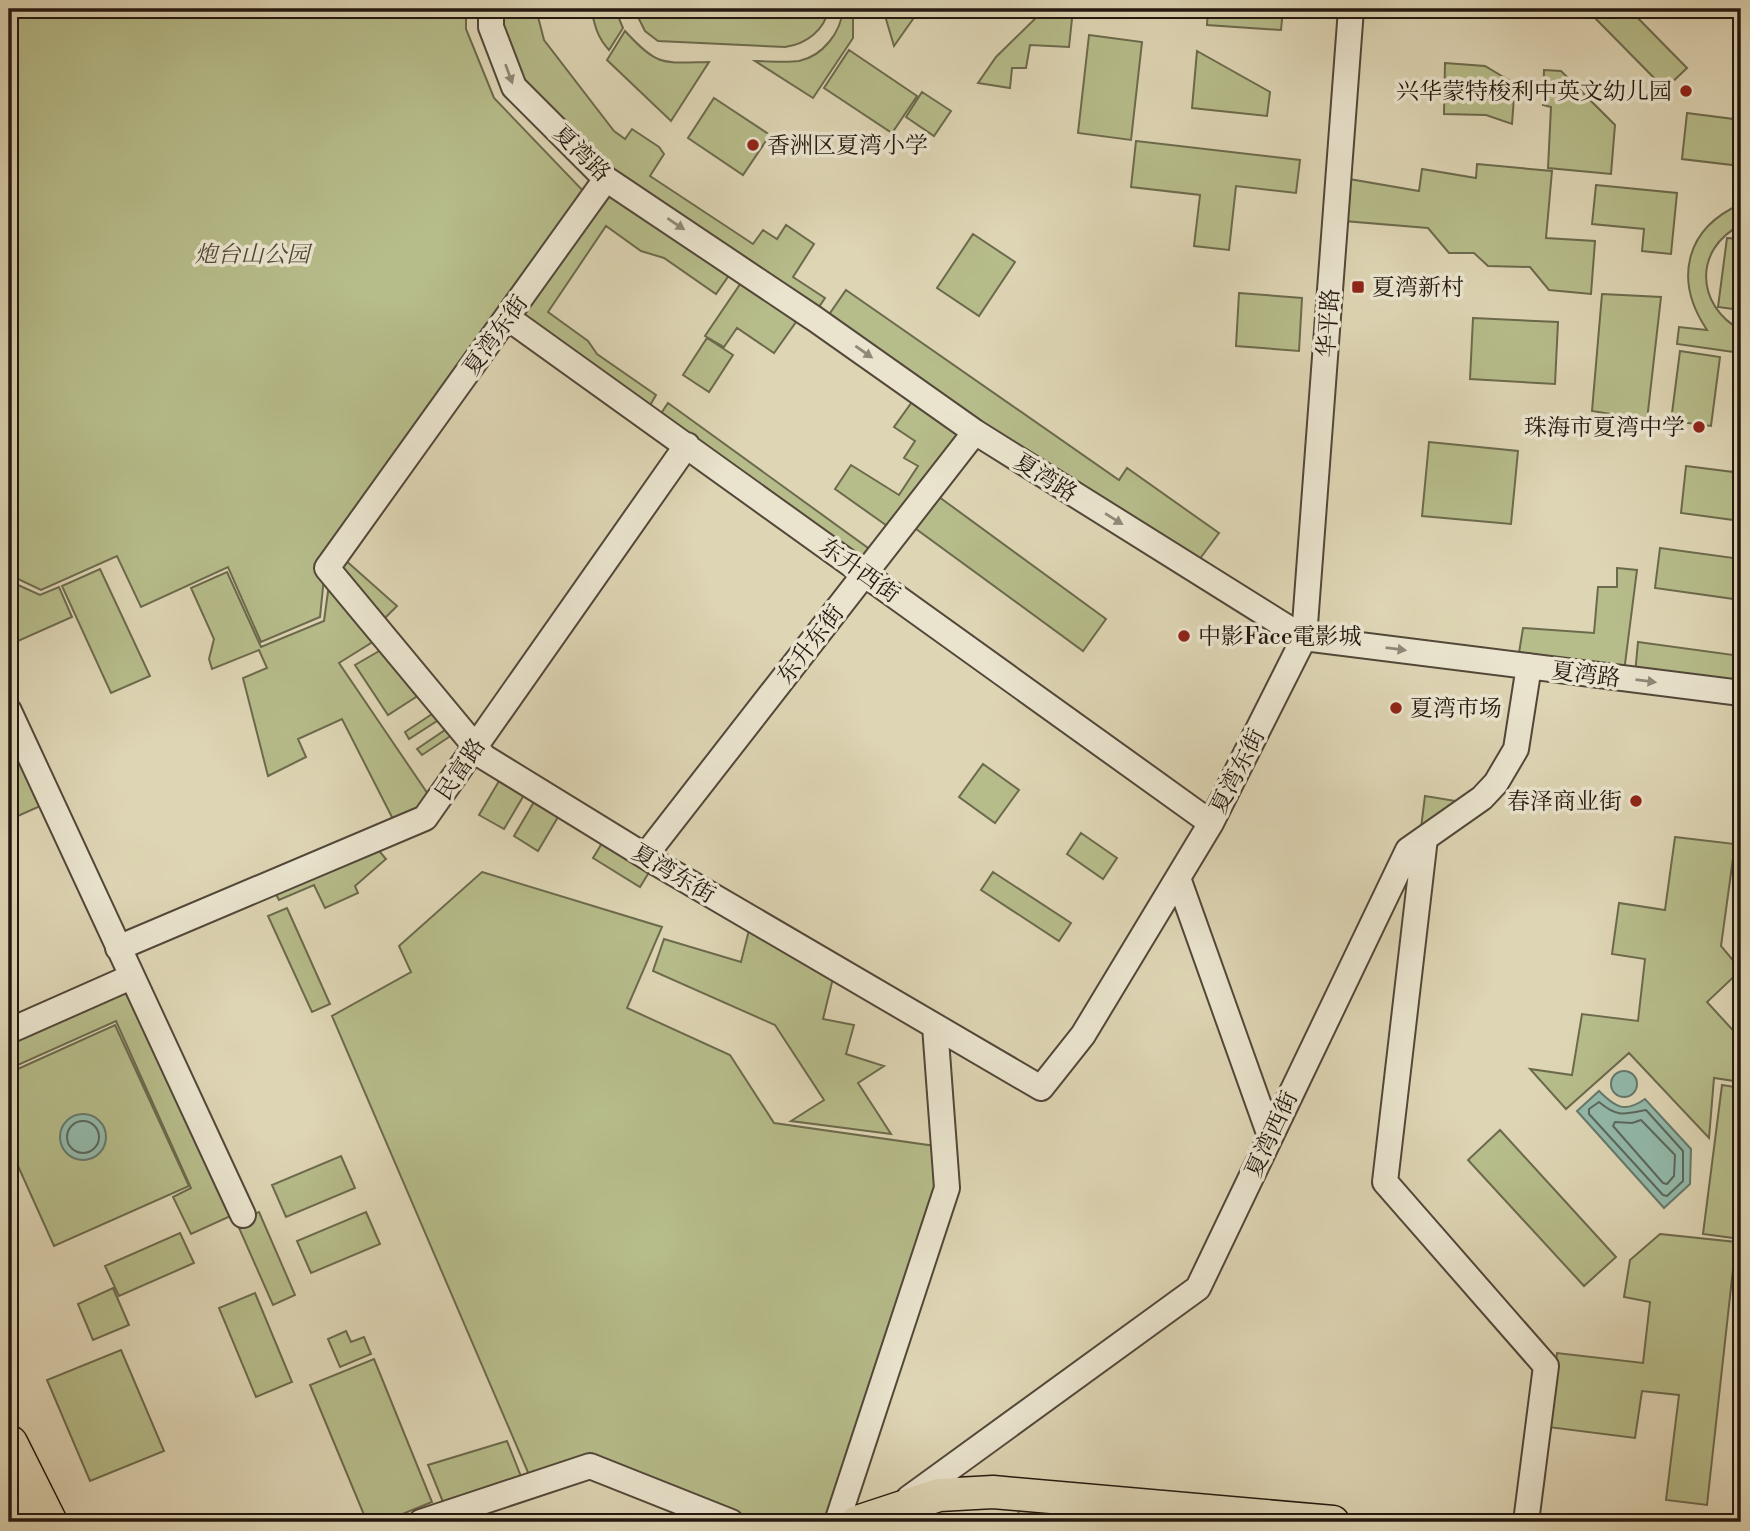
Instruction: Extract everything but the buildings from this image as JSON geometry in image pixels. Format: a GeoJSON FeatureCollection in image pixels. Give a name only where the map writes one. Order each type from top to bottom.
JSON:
{"type":"FeatureCollection","features":[{"type":"Feature","properties":{"kind":"highway"},"geometry":{"type":"LineString","coordinates":[[9,1444],[48,1522]]}},
{"type":"Feature","properties":{"kind":"highway"},"geometry":{"type":"LineString","coordinates":[[9,1501],[18,1522]]}},
{"type":"Feature","properties":{"kind":"main road"},"geometry":{"type":"LineString","coordinates":[[857,1522],[939,1496],[993,1492],[1333,1522]]}},
{"type":"Feature","properties":{"kind":"street","name":"夏湾路"},"geometry":{"type":"LineString","coordinates":[[491,9],[491,27],[514,87],[606,179],[805,312],[975,432],[1304,638],[1741,693]]}},
{"type":"Feature","properties":{"kind":"street","name":"华平路"},"geometry":{"type":"LineString","coordinates":[[1304,638],[1351,9]]}},
{"type":"Feature","properties":{"kind":"street","name":"夏湾东街"},"geometry":{"type":"LineString","coordinates":[[606,179],[327,568],[484,757],[645,856],[1041,1088],[1083,1035],[1211,823],[1304,638]]}},
{"type":"Feature","properties":{"kind":"street","name":"东升西街"},"geometry":{"type":"LineString","coordinates":[[508,318],[1211,823]]}},
{"type":"Feature","properties":{"kind":"street","name":"东升东街"},"geometry":{"type":"LineString","coordinates":[[645,856],[975,432]]}},
{"type":"Feature","properties":{"kind":"street","name":"民富路"},"geometry":{"type":"LineString","coordinates":[[118,948],[425,818],[687,445]]}},
{"type":"Feature","properties":{"kind":"street","name":"夏湾西街"},"geometry":{"type":"LineString","coordinates":[[892,1511],[1198,1288],[1408,850],[1482,798],[1502,773],[1516,749],[1529,666]]}},
{"type":"Feature","properties":{"kind":"street"},"geometry":{"type":"LineString","coordinates":[[9,712],[243,1215]]}},
{"type":"Feature","properties":{"kind":"street"},"geometry":{"type":"LineString","coordinates":[[1425,838],[1385,1182],[1546,1366],[1526,1522]]}},
{"type":"Feature","properties":{"kind":"street"},"geometry":{"type":"LineString","coordinates":[[1178,878],[1270,1136]]}},
{"type":"Feature","properties":{"kind":"street"},"geometry":{"type":"LineString","coordinates":[[9,1031],[131,977]]}},
{"type":"Feature","properties":{"kind":"street"},"geometry":{"type":"LineString","coordinates":[[837,1522],[947,1188],[935,1026]]}},
{"type":"Feature","properties":{"kind":"street"},"geometry":{"type":"LineString","coordinates":[[421,1522],[590,1466],[731,1522]]}},
{"type":"Feature","properties":{"kind":"green space","name":"炮台山公园"},"geometry":{"type":"Polygon","coordinates":[[[9,9],[466,9],[466,29],[494,98],[589,197],[325,567],[320,617],[261,642],[228,567],[141,607],[117,556],[41,590],[18,579],[9,557],[9,9]]]}},
{"type":"Feature","properties":{"kind":"green space"},"geometry":{"type":"Polygon","coordinates":[[[497,9],[536,9],[544,40],[614,131],[625,139],[632,129],[659,147],[664,154],[650,176],[753,244],[763,230],[777,239],[786,225],[814,244],[793,277],[825,298],[817,310],[609,176],[514,74],[497,9]]]}},
{"type":"Feature","properties":{"kind":"green space"},"geometry":{"type":"Polygon","coordinates":[[[591,9],[615,9],[623,28],[609,50],[599,36],[591,9]]]}},
{"type":"Feature","properties":{"kind":"green space"},"geometry":{"type":"Polygon","coordinates":[[[634,9],[829,9],[827,17],[813,35],[800,43],[785,47],[658,41],[645,31],[634,9]]]}},
{"type":"Feature","properties":{"kind":"green space"},"geometry":{"type":"Polygon","coordinates":[[[843,9],[853,9],[853,38],[813,98],[755,61],[799,61],[816,54],[835,34],[843,9]]]}},
{"type":"Feature","properties":{"kind":"green space"},"geometry":{"type":"Polygon","coordinates":[[[883,9],[920,9],[894,46],[883,9]]]}},
{"type":"Feature","properties":{"kind":"green space"},"geometry":{"type":"Polygon","coordinates":[[[1045,9],[1073,9],[1069,47],[1030,45],[1026,68],[1012,68],[1010,88],[978,83],[996,57],[1045,9]]]}},
{"type":"Feature","properties":{"kind":"green space"},"geometry":{"type":"Polygon","coordinates":[[[1208,9],[1283,9],[1281,30],[1207,25],[1208,9]]]}},
{"type":"Feature","properties":{"kind":"green space"},"geometry":{"type":"Polygon","coordinates":[[[1594,9],[1629,9],[1687,68],[1665,89],[1590,13],[1594,9]]]}},
{"type":"Feature","properties":{"kind":"green space"},"geometry":{"type":"Polygon","coordinates":[[[625,31],[645,51],[662,60],[681,63],[709,62],[671,121],[607,60],[625,31]]]}},
{"type":"Feature","properties":{"kind":"green space"},"geometry":{"type":"Polygon","coordinates":[[[1089,35],[1142,42],[1131,140],[1078,133],[1089,35]]]}},
{"type":"Feature","properties":{"kind":"green space"},"geometry":{"type":"Polygon","coordinates":[[[849,50],[917,96],[892,133],[824,88],[849,50]]]}},
{"type":"Feature","properties":{"kind":"green space"},"geometry":{"type":"Polygon","coordinates":[[[1197,51],[1270,92],[1267,116],[1192,108],[1197,51]]]}},
{"type":"Feature","properties":{"kind":"green space"},"geometry":{"type":"Polygon","coordinates":[[[1445,63],[1485,66],[1515,84],[1512,124],[1486,115],[1444,114],[1445,63]]]}},
{"type":"Feature","properties":{"kind":"green space"},"geometry":{"type":"Polygon","coordinates":[[[1544,70],[1561,71],[1615,125],[1611,174],[1548,168],[1551,107],[1543,105],[1544,70]]]}},
{"type":"Feature","properties":{"kind":"green space"},"geometry":{"type":"Polygon","coordinates":[[[922,92],[951,111],[934,136],[906,117],[922,92]]]}},
{"type":"Feature","properties":{"kind":"green space"},"geometry":{"type":"Polygon","coordinates":[[[714,98],[770,135],[743,175],[688,138],[714,98]]]}},
{"type":"Feature","properties":{"kind":"green space"},"geometry":{"type":"Polygon","coordinates":[[[1687,113],[1741,120],[1741,166],[1682,159],[1687,113]]]}},
{"type":"Feature","properties":{"kind":"green space"},"geometry":{"type":"Polygon","coordinates":[[[1136,141],[1300,160],[1296,193],[1236,186],[1229,250],[1194,246],[1200,195],[1131,187],[1136,141]]]}},
{"type":"Feature","properties":{"kind":"green space"},"geometry":{"type":"Polygon","coordinates":[[[1477,164],[1552,171],[1546,238],[1595,241],[1591,294],[1549,290],[1530,267],[1488,266],[1474,253],[1449,253],[1428,228],[1344,221],[1349,179],[1419,191],[1422,169],[1476,178],[1477,164]]]}},
{"type":"Feature","properties":{"kind":"green space"},"geometry":{"type":"Polygon","coordinates":[[[1596,185],[1677,193],[1671,254],[1642,251],[1644,229],[1592,224],[1596,185]]]}},
{"type":"Feature","properties":{"kind":"green space"},"geometry":{"type":"Polygon","coordinates":[[[609,188],[734,268],[716,294],[664,258],[641,251],[606,226],[548,312],[588,341],[597,354],[656,395],[646,412],[515,318],[609,188]]]}},
{"type":"Feature","properties":{"kind":"green space"},"geometry":{"type":"Polygon","coordinates":[[[1741,204],[1741,225],[1725,235],[1714,248],[1708,262],[1706,278],[1715,307],[1726,320],[1741,330],[1741,353],[1677,344],[1679,327],[1707,330],[1690,293],[1690,258],[1696,242],[1707,227],[1741,204]]]}},
{"type":"Feature","properties":{"kind":"green space"},"geometry":{"type":"Polygon","coordinates":[[[973,234],[1015,262],[979,316],[937,288],[973,234]]]}},
{"type":"Feature","properties":{"kind":"green space"},"geometry":{"type":"Polygon","coordinates":[[[1727,238],[1741,239],[1741,310],[1718,307],[1727,238]]]}},
{"type":"Feature","properties":{"kind":"green space"},"geometry":{"type":"Polygon","coordinates":[[[745,277],[801,315],[774,353],[737,328],[724,347],[705,336],[745,277]]]}},
{"type":"Feature","properties":{"kind":"green space"},"geometry":{"type":"Polygon","coordinates":[[[846,290],[1119,480],[1127,468],[1219,533],[1196,564],[977,425],[828,316],[846,290]]]}},
{"type":"Feature","properties":{"kind":"green space"},"geometry":{"type":"Polygon","coordinates":[[[1239,293],[1302,298],[1299,351],[1236,346],[1239,293]]]}},
{"type":"Feature","properties":{"kind":"green space"},"geometry":{"type":"Polygon","coordinates":[[[1602,294],[1661,297],[1647,420],[1592,411],[1602,294]]]}},
{"type":"Feature","properties":{"kind":"green space"},"geometry":{"type":"Polygon","coordinates":[[[1473,318],[1558,322],[1555,384],[1470,379],[1473,318]]]}},
{"type":"Feature","properties":{"kind":"green space"},"geometry":{"type":"Polygon","coordinates":[[[707,338],[733,355],[709,392],[683,375],[707,338]]]}},
{"type":"Feature","properties":{"kind":"green space"},"geometry":{"type":"Polygon","coordinates":[[[1680,351],[1720,357],[1711,426],[1671,421],[1680,351]]]}},
{"type":"Feature","properties":{"kind":"green space"},"geometry":{"type":"Polygon","coordinates":[[[917,395],[966,431],[890,528],[835,489],[851,465],[899,495],[918,466],[904,458],[915,441],[894,427],[917,395]]]}},
{"type":"Feature","properties":{"kind":"green space"},"geometry":{"type":"Polygon","coordinates":[[[668,403],[875,553],[864,568],[658,418],[668,403]]]}},
{"type":"Feature","properties":{"kind":"green space"},"geometry":{"type":"Polygon","coordinates":[[[1429,442],[1518,451],[1511,524],[1422,516],[1429,442]]]}},
{"type":"Feature","properties":{"kind":"green space"},"geometry":{"type":"Polygon","coordinates":[[[1686,466],[1741,473],[1741,521],[1681,513],[1686,466]]]}},
{"type":"Feature","properties":{"kind":"green space"},"geometry":{"type":"Polygon","coordinates":[[[935,494],[1106,619],[1083,651],[912,526],[935,494]]]}},
{"type":"Feature","properties":{"kind":"green space"},"geometry":{"type":"Polygon","coordinates":[[[1660,548],[1741,559],[1741,600],[1655,588],[1660,548]]]}},
{"type":"Feature","properties":{"kind":"green space"},"geometry":{"type":"Polygon","coordinates":[[[343,558],[397,606],[378,625],[334,567],[343,558]]]}},
{"type":"Feature","properties":{"kind":"green space"},"geometry":{"type":"Polygon","coordinates":[[[1617,568],[1637,570],[1624,672],[1518,659],[1523,628],[1594,633],[1598,587],[1617,587],[1617,568]]]}},
{"type":"Feature","properties":{"kind":"green space"},"geometry":{"type":"Polygon","coordinates":[[[100,569],[150,676],[111,693],[62,586],[100,569]]]}},
{"type":"Feature","properties":{"kind":"green space"},"geometry":{"type":"Polygon","coordinates":[[[227,572],[261,647],[324,621],[330,577],[379,638],[339,663],[432,800],[395,823],[342,719],[298,739],[306,757],[268,776],[243,678],[267,668],[259,650],[212,669],[209,659],[214,639],[191,588],[227,572]]]}},
{"type":"Feature","properties":{"kind":"green space"},"geometry":{"type":"Polygon","coordinates":[[[18,585],[40,595],[59,587],[72,617],[9,645],[9,588],[18,585]]]}},
{"type":"Feature","properties":{"kind":"green space"},"geometry":{"type":"Polygon","coordinates":[[[1638,642],[1741,656],[1741,688],[1635,674],[1638,642]]]}},
{"type":"Feature","properties":{"kind":"green space"},"geometry":{"type":"Polygon","coordinates":[[[381,650],[419,695],[388,715],[355,665],[381,650]]]}},
{"type":"Feature","properties":{"kind":"green space"},"geometry":{"type":"Polygon","coordinates":[[[435,712],[440,719],[409,739],[405,732],[435,712]]]}},
{"type":"Feature","properties":{"kind":"green space"},"geometry":{"type":"Polygon","coordinates":[[[448,728],[452,735],[422,755],[417,749],[448,728]]]}},
{"type":"Feature","properties":{"kind":"green space"},"geometry":{"type":"Polygon","coordinates":[[[21,748],[47,803],[9,820],[9,753],[21,748]]]}},
{"type":"Feature","properties":{"kind":"green space"},"geometry":{"type":"Polygon","coordinates":[[[983,764],[1019,790],[995,823],[959,797],[983,764]]]}},
{"type":"Feature","properties":{"kind":"green space"},"geometry":{"type":"Polygon","coordinates":[[[499,781],[524,795],[504,829],[479,815],[499,781]]]}},
{"type":"Feature","properties":{"kind":"green space"},"geometry":{"type":"Polygon","coordinates":[[[1425,796],[1468,803],[1420,836],[1425,796]]]}},
{"type":"Feature","properties":{"kind":"green space"},"geometry":{"type":"Polygon","coordinates":[[[534,802],[558,817],[538,851],[514,836],[534,802]]]}},
{"type":"Feature","properties":{"kind":"green space"},"geometry":{"type":"Polygon","coordinates":[[[1081,833],[1117,858],[1103,879],[1067,854],[1081,833]]]}},
{"type":"Feature","properties":{"kind":"green space"},"geometry":{"type":"Polygon","coordinates":[[[1675,837],[1735,844],[1721,946],[1741,970],[1707,1002],[1741,1039],[1741,1082],[1714,1078],[1709,1138],[1629,1053],[1566,1109],[1530,1069],[1572,1075],[1582,1014],[1638,1021],[1645,959],[1612,954],[1619,903],[1665,910],[1675,837]]]}},
{"type":"Feature","properties":{"kind":"green space"},"geometry":{"type":"Polygon","coordinates":[[[604,840],[651,869],[640,887],[593,858],[604,840]]]}},
{"type":"Feature","properties":{"kind":"green space"},"geometry":{"type":"Polygon","coordinates":[[[374,845],[386,859],[355,886],[358,893],[325,908],[314,885],[279,900],[273,889],[374,845]]]}},
{"type":"Feature","properties":{"kind":"green space"},"geometry":{"type":"Polygon","coordinates":[[[482,872],[662,927],[627,1008],[730,1055],[774,1123],[942,1147],[946,1188],[837,1522],[733,1522],[590,1466],[533,1484],[332,1016],[411,972],[399,946],[482,872]]]}},
{"type":"Feature","properties":{"kind":"green space"},"geometry":{"type":"Polygon","coordinates":[[[993,872],[1071,923],[1059,941],[981,890],[993,872]]]}},
{"type":"Feature","properties":{"kind":"green space"},"geometry":{"type":"Polygon","coordinates":[[[287,908],[330,1004],[312,1012],[268,916],[287,908]]]}},
{"type":"Feature","properties":{"kind":"green space"},"geometry":{"type":"Polygon","coordinates":[[[750,926],[834,974],[823,1019],[854,1025],[846,1054],[884,1066],[858,1083],[891,1134],[791,1121],[824,1100],[775,1025],[653,971],[664,939],[741,962],[750,926]]]}},
{"type":"Feature","properties":{"kind":"green space"},"geometry":{"type":"Polygon","coordinates":[[[129,984],[235,1214],[191,1234],[173,1197],[191,1188],[116,1021],[9,1069],[9,1038],[129,984]]]}},
{"type":"Feature","properties":{"kind":"green space"},"geometry":{"type":"Polygon","coordinates":[[[115,1025],[189,1186],[54,1246],[9,1146],[9,1073],[115,1025]]]}},
{"type":"Feature","properties":{"kind":"green space"},"geometry":{"type":"Polygon","coordinates":[[[1722,1085],[1741,1088],[1741,1239],[1703,1234],[1722,1085]]]}},
{"type":"Feature","properties":{"kind":"green space"},"geometry":{"type":"Polygon","coordinates":[[[1500,1130],[1616,1257],[1584,1286],[1468,1160],[1500,1130]]]}},
{"type":"Feature","properties":{"kind":"green space"},"geometry":{"type":"Polygon","coordinates":[[[341,1156],[355,1188],[286,1217],[272,1185],[341,1156]]]}},
{"type":"Feature","properties":{"kind":"green space"},"geometry":{"type":"Polygon","coordinates":[[[259,1212],[295,1295],[273,1305],[236,1221],[259,1212]]]}},
{"type":"Feature","properties":{"kind":"green space"},"geometry":{"type":"Polygon","coordinates":[[[366,1212],[380,1244],[311,1273],[297,1241],[366,1212]]]}},
{"type":"Feature","properties":{"kind":"green space"},"geometry":{"type":"Polygon","coordinates":[[[180,1233],[194,1263],[119,1296],[105,1266],[180,1233]]]}},
{"type":"Feature","properties":{"kind":"green space"},"geometry":{"type":"Polygon","coordinates":[[[1660,1234],[1736,1242],[1707,1505],[1666,1500],[1679,1395],[1642,1391],[1635,1438],[1548,1427],[1557,1353],[1643,1363],[1650,1302],[1624,1297],[1630,1260],[1660,1234]]]}},
{"type":"Feature","properties":{"kind":"green space"},"geometry":{"type":"Polygon","coordinates":[[[113,1288],[129,1325],[93,1340],[78,1304],[113,1288]]]}},
{"type":"Feature","properties":{"kind":"green space"},"geometry":{"type":"Polygon","coordinates":[[[255,1293],[292,1382],[256,1397],[219,1308],[255,1293]]]}},
{"type":"Feature","properties":{"kind":"green space"},"geometry":{"type":"Polygon","coordinates":[[[346,1331],[351,1342],[364,1337],[371,1354],[340,1367],[328,1339],[346,1331]]]}},
{"type":"Feature","properties":{"kind":"green space"},"geometry":{"type":"Polygon","coordinates":[[[121,1350],[164,1451],[90,1481],[47,1380],[121,1350]]]}},
{"type":"Feature","properties":{"kind":"green space"},"geometry":{"type":"Polygon","coordinates":[[[374,1359],[432,1502],[383,1522],[367,1522],[310,1385],[374,1359]]]}},
{"type":"Feature","properties":{"kind":"green space"},"geometry":{"type":"Polygon","coordinates":[[[507,1441],[524,1484],[445,1507],[428,1465],[507,1441]]]}},
{"type":"Feature","properties":{"kind":"green space"},"geometry":{"type":"Polygon","coordinates":[[[1021,1502],[1238,1522],[1016,1522],[1021,1502]]]}},
{"type":"Feature","properties":{"kind":"water"},"geometry":{"type":"Polygon","coordinates":[[[1624,1071],[1633,1075],[1637,1084],[1633,1093],[1624,1097],[1615,1093],[1611,1084],[1615,1075],[1624,1071]]]}},
{"type":"Feature","properties":{"kind":"water"},"geometry":{"type":"Polygon","coordinates":[[[1599,1091],[1621,1107],[1632,1106],[1645,1099],[1691,1149],[1690,1184],[1664,1208],[1577,1111],[1599,1091]]]}},
{"type":"Feature","properties":{"kind":"water"},"geometry":{"type":"Polygon","coordinates":[[[83,1114],[100,1120],[106,1137],[100,1154],[83,1160],[66,1154],[60,1137],[66,1120],[83,1114]]]}},
{"type":"Feature","properties":{"kind":"place","name":"兴华蒙特梭利中英文幼儿园"},"geometry":{"type":"Point","coordinates":[1686,91]}},
{"type":"Feature","properties":{"kind":"place","name":"香洲区夏湾小学"},"geometry":{"type":"Point","coordinates":[753,145]}},
{"type":"Feature","properties":{"kind":"place","name":"夏湾新村"},"geometry":{"type":"Point","coordinates":[1358,287]}},
{"type":"Feature","properties":{"kind":"place","name":"珠海市夏湾中学"},"geometry":{"type":"Point","coordinates":[1699,427]}},
{"type":"Feature","properties":{"kind":"place","name":"中影Face電影城"},"geometry":{"type":"Point","coordinates":[1184,636]}},
{"type":"Feature","properties":{"kind":"place","name":"夏湾市场"},"geometry":{"type":"Point","coordinates":[1396,708]}},
{"type":"Feature","properties":{"kind":"place","name":"春泽商业街"},"geometry":{"type":"Point","coordinates":[1636,801]}}]}
